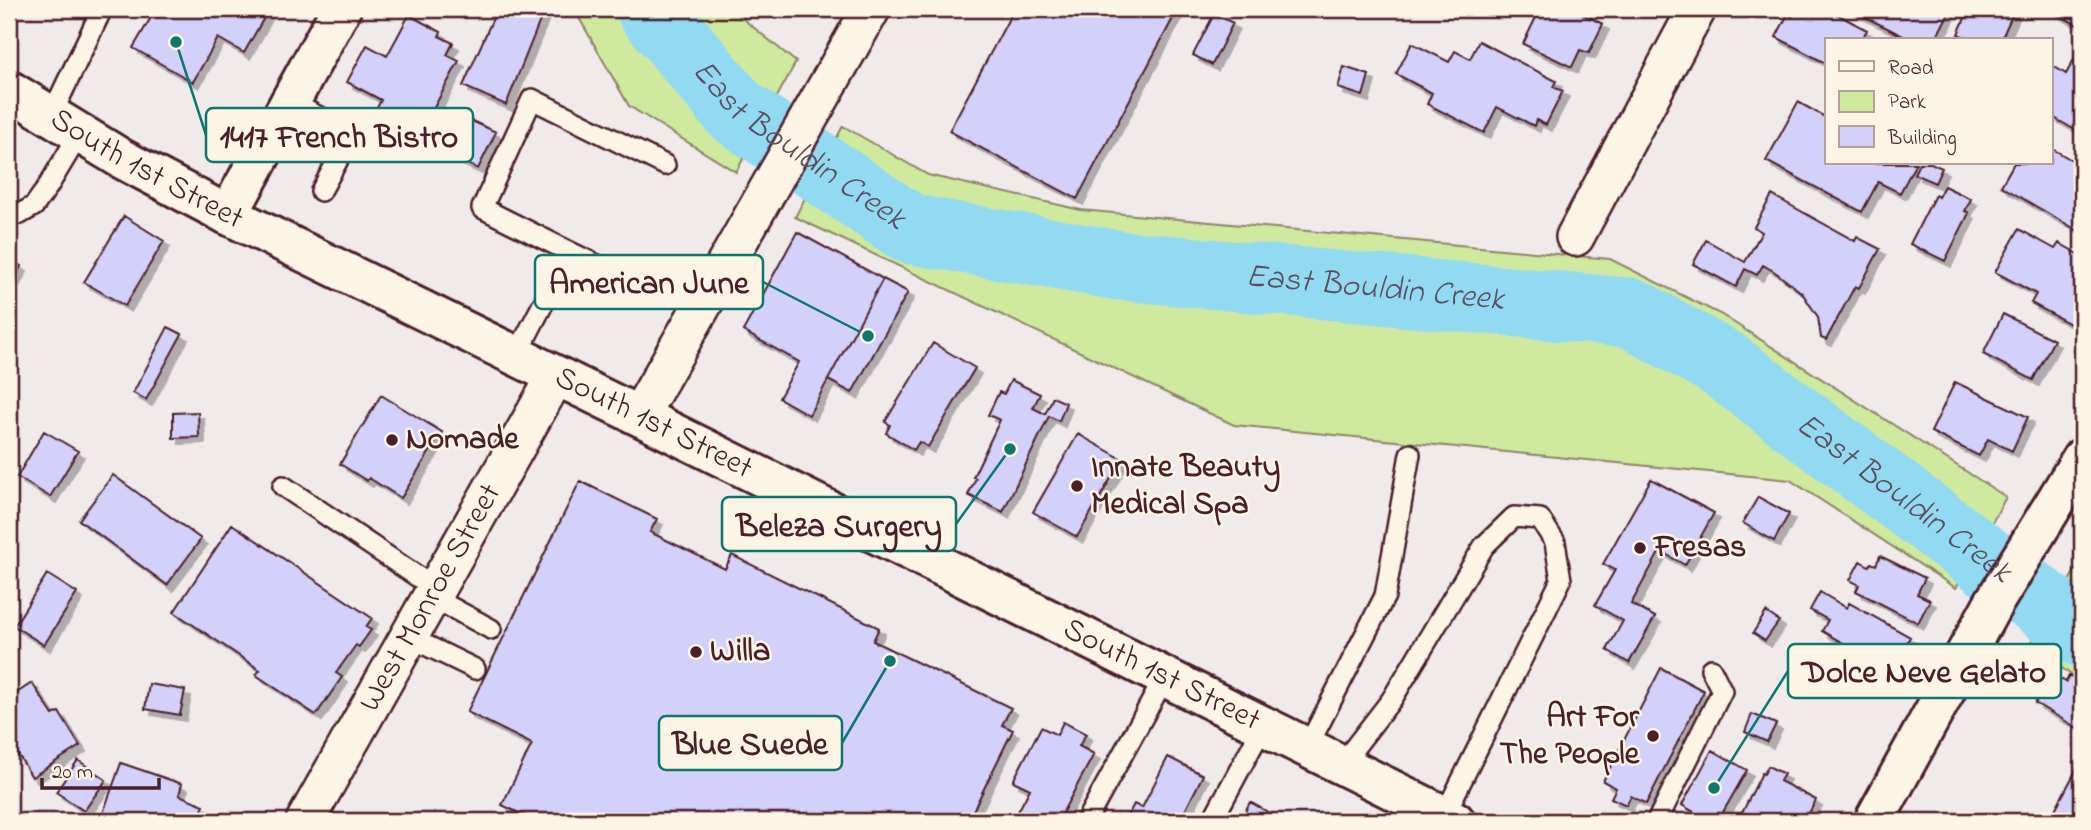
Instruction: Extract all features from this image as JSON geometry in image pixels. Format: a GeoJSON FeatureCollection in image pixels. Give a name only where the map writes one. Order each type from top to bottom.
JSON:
{"type":"FeatureCollection","features":[{"type":"Feature","properties":{"kind":"main road"},"geometry":{"type":"LineString","coordinates":[[228,215],[341,9]]}},
{"type":"Feature","properties":{"kind":"main road","name":"South 1st Street"},"geometry":{"type":"LineString","coordinates":[[9,90],[122,159],[228,215],[1450,819]]}},
{"type":"Feature","properties":{"kind":"main road"},"geometry":{"type":"LineString","coordinates":[[1874,821],[1993,604],[2082,458]]}},
{"type":"Feature","properties":{"kind":"street"},"geometry":{"type":"LineString","coordinates":[[639,416],[871,9]]}},
{"type":"Feature","properties":{"kind":"street"},"geometry":{"type":"LineString","coordinates":[[1575,237],[1696,9]]}},
{"type":"Feature","properties":{"kind":"street","name":"West Monroe Street"},"geometry":{"type":"LineString","coordinates":[[306,821],[556,376]]}},
{"type":"Feature","properties":{"kind":"lane"},"geometry":{"type":"LineString","coordinates":[[9,210],[20,214],[34,206],[47,188],[102,9]]}},
{"type":"Feature","properties":{"kind":"lane"},"geometry":{"type":"LineString","coordinates":[[624,278],[482,208],[532,99],[665,164]]}},
{"type":"Feature","properties":{"kind":"lane"},"geometry":{"type":"LineString","coordinates":[[290,102],[352,134],[321,191]]}},
{"type":"Feature","properties":{"kind":"lane"},"geometry":{"type":"LineString","coordinates":[[516,356],[570,251]]}},
{"type":"Feature","properties":{"kind":"lane"},"geometry":{"type":"LineString","coordinates":[[1307,748],[1385,596],[1410,454]]}},
{"type":"Feature","properties":{"kind":"lane"},"geometry":{"type":"LineString","coordinates":[[283,486],[434,593],[491,629]]}},
{"type":"Feature","properties":{"kind":"lane"},"geometry":{"type":"LineString","coordinates":[[1341,765],[1392,698],[1484,546],[1514,517],[1540,519],[1555,542],[1561,580],[1450,819]]}},
{"type":"Feature","properties":{"kind":"lane"},"geometry":{"type":"LineString","coordinates":[[409,637],[474,668]]}},
{"type":"Feature","properties":{"kind":"lane"},"geometry":{"type":"LineString","coordinates":[[1657,821],[1722,691],[1711,669]]}},
{"type":"Feature","properties":{"kind":"lane"},"geometry":{"type":"LineString","coordinates":[[1086,821],[1165,677]]}},
{"type":"Feature","properties":{"kind":"lane"},"geometry":{"type":"LineString","coordinates":[[1212,821],[1263,726]]}},
{"type":"Feature","properties":{"kind":"green space"},"geometry":{"type":"Polygon","coordinates":[[[574,9],[731,9],[796,62],[736,172],[629,106],[574,9]]]}},
{"type":"Feature","properties":{"kind":"green space"},"geometry":{"type":"Polygon","coordinates":[[[843,126],[928,175],[1081,210],[1610,259],[1722,315],[2006,497],[1956,588],[1790,480],[1234,425],[795,217],[843,126]]]}},
{"type":"Feature","properties":{"kind":"green space"},"geometry":{"type":"Polygon","coordinates":[[[2082,562],[2082,683],[2030,644],[2082,562]]]}},
{"type":"Feature","properties":{"kind":"building"},"geometry":{"type":"Polygon","coordinates":[[[156,9],[269,9],[244,53],[218,38],[193,82],[133,48],[156,9]]]}},
{"type":"Feature","properties":{"kind":"building"},"geometry":{"type":"Polygon","coordinates":[[[497,9],[532,9],[543,13],[506,105],[463,86],[497,9]]]}},
{"type":"Feature","properties":{"kind":"building"},"geometry":{"type":"Polygon","coordinates":[[[1014,9],[1178,9],[1077,199],[949,131],[1014,9]]]}},
{"type":"Feature","properties":{"kind":"building"},"geometry":{"type":"Polygon","coordinates":[[[1540,9],[1572,9],[1603,24],[1589,53],[1580,50],[1572,67],[1523,44],[1540,9]]]}},
{"type":"Feature","properties":{"kind":"building"},"geometry":{"type":"Polygon","coordinates":[[[1796,9],[1827,9],[1867,30],[1863,37],[1865,38],[1825,38],[1825,63],[1776,37],[1788,14],[1792,17],[1796,9]]]}},
{"type":"Feature","properties":{"kind":"building"},"geometry":{"type":"Polygon","coordinates":[[[1849,9],[1951,9],[1936,38],[1907,38],[1849,9]]]}},
{"type":"Feature","properties":{"kind":"building"},"geometry":{"type":"Polygon","coordinates":[[[1969,9],[2015,9],[2002,38],[1967,38],[1958,34],[1969,9]]]}},
{"type":"Feature","properties":{"kind":"building"},"geometry":{"type":"Polygon","coordinates":[[[2048,9],[2082,9],[2081,27],[2048,9]]]}},
{"type":"Feature","properties":{"kind":"building"},"geometry":{"type":"Polygon","coordinates":[[[1214,14],[1233,23],[1212,65],[1193,55],[1214,14]]]}},
{"type":"Feature","properties":{"kind":"building"},"geometry":{"type":"Polygon","coordinates":[[[409,15],[441,32],[439,36],[453,43],[447,55],[459,61],[415,143],[405,137],[402,141],[369,124],[381,100],[347,82],[367,45],[387,56],[409,15]]]}},
{"type":"Feature","properties":{"kind":"building"},"geometry":{"type":"Polygon","coordinates":[[[1479,41],[1556,81],[1553,87],[1563,91],[1546,125],[1536,120],[1534,126],[1497,107],[1484,133],[1427,104],[1432,93],[1396,74],[1412,43],[1449,62],[1455,51],[1470,59],[1479,41]]]}},
{"type":"Feature","properties":{"kind":"building"},"geometry":{"type":"Polygon","coordinates":[[[2082,45],[2082,134],[2052,117],[2053,66],[2066,74],[2082,45]]]}},
{"type":"Feature","properties":{"kind":"building"},"geometry":{"type":"Polygon","coordinates":[[[1344,67],[1369,75],[1363,96],[1338,88],[1344,67]]]}},
{"type":"Feature","properties":{"kind":"building"},"geometry":{"type":"Polygon","coordinates":[[[1798,102],[1825,117],[1825,164],[1915,164],[1900,193],[1878,182],[1862,212],[1766,161],[1798,102]]]}},
{"type":"Feature","properties":{"kind":"building"},"geometry":{"type":"Polygon","coordinates":[[[448,110],[496,132],[478,169],[431,147],[448,110]]]}},
{"type":"Feature","properties":{"kind":"building"},"geometry":{"type":"Polygon","coordinates":[[[2052,149],[2082,166],[2082,233],[2001,186],[2013,164],[2052,164],[2052,149]]]}},
{"type":"Feature","properties":{"kind":"building"},"geometry":{"type":"Polygon","coordinates":[[[1919,164],[1933,164],[1942,168],[1935,183],[1914,174],[1919,164]]]}},
{"type":"Feature","properties":{"kind":"building"},"geometry":{"type":"Polygon","coordinates":[[[1944,186],[1971,199],[1965,211],[1969,213],[1945,261],[1910,244],[1935,195],[1938,197],[1944,186]]]}},
{"type":"Feature","properties":{"kind":"building"},"geometry":{"type":"Polygon","coordinates":[[[1772,195],[1855,241],[1857,237],[1880,249],[1859,288],[1855,286],[1826,340],[1821,338],[1818,317],[1802,293],[1763,265],[1757,275],[1745,269],[1736,287],[1693,264],[1706,240],[1745,262],[1762,232],[1754,227],[1772,195]]]}},
{"type":"Feature","properties":{"kind":"building"},"geometry":{"type":"Polygon","coordinates":[[[124,216],[164,241],[125,306],[84,282],[124,216]]]}},
{"type":"Feature","properties":{"kind":"building"},"geometry":{"type":"Polygon","coordinates":[[[2019,229],[2055,249],[2059,243],[2082,256],[2082,308],[2072,325],[2031,303],[2036,294],[1995,272],[2019,229]]]}},
{"type":"Feature","properties":{"kind":"building"},"geometry":{"type":"Polygon","coordinates":[[[797,232],[883,279],[809,415],[779,398],[799,362],[743,331],[797,232]]]}},
{"type":"Feature","properties":{"kind":"building"},"geometry":{"type":"Polygon","coordinates":[[[9,259],[21,266],[9,287],[9,259]]]}},
{"type":"Feature","properties":{"kind":"building"},"geometry":{"type":"Polygon","coordinates":[[[883,279],[908,292],[852,393],[828,380],[883,279]]]}},
{"type":"Feature","properties":{"kind":"building"},"geometry":{"type":"Polygon","coordinates":[[[2003,314],[2054,340],[2033,380],[1983,354],[2003,314]]]}},
{"type":"Feature","properties":{"kind":"building"},"geometry":{"type":"Polygon","coordinates":[[[168,327],[182,334],[146,400],[133,393],[168,327]]]}},
{"type":"Feature","properties":{"kind":"building"},"geometry":{"type":"Polygon","coordinates":[[[933,343],[975,368],[928,447],[919,442],[914,450],[886,433],[890,425],[885,422],[933,343]]]}},
{"type":"Feature","properties":{"kind":"building"},"geometry":{"type":"Polygon","coordinates":[[[1011,380],[1040,394],[1033,408],[1045,414],[1053,397],[1066,403],[1059,421],[1049,416],[1003,512],[968,495],[976,478],[973,477],[1000,420],[988,415],[999,392],[1004,394],[1011,380]]]}},
{"type":"Feature","properties":{"kind":"building"},"geometry":{"type":"Polygon","coordinates":[[[1955,382],[2028,417],[2012,451],[1988,439],[1979,456],[1931,432],[1955,382]]]}},
{"type":"Feature","properties":{"kind":"building"},"geometry":{"type":"Polygon","coordinates":[[[381,395],[442,432],[401,498],[340,464],[381,395]]]}},
{"type":"Feature","properties":{"kind":"building"},"geometry":{"type":"Polygon","coordinates":[[[198,412],[199,437],[173,438],[173,413],[198,412]]]}},
{"type":"Feature","properties":{"kind":"building"},"geometry":{"type":"Polygon","coordinates":[[[44,431],[78,451],[50,497],[17,477],[44,431]]]}},
{"type":"Feature","properties":{"kind":"building","name":"Innate Beauty Medical Spa"},"geometry":{"type":"Polygon","coordinates":[[[1078,434],[1122,459],[1077,537],[1033,512],[1078,434]]]}},
{"type":"Feature","properties":{"kind":"building"},"geometry":{"type":"Polygon","coordinates":[[[113,475],[201,539],[167,585],[79,520],[113,475]]]}},
{"type":"Feature","properties":{"kind":"building"},"geometry":{"type":"Polygon","coordinates":[[[1651,479],[1714,513],[1685,565],[1660,551],[1631,604],[1655,617],[1629,663],[1607,650],[1623,621],[1595,605],[1615,570],[1603,564],[1651,479]]]}},
{"type":"Feature","properties":{"kind":"building","name":"Willa"},"geometry":{"type":"Polygon","coordinates":[[[580,481],[657,519],[650,532],[725,569],[732,555],[879,628],[873,641],[1011,708],[1002,725],[1013,730],[968,821],[536,821],[502,805],[532,744],[467,712],[580,481]]]}},
{"type":"Feature","properties":{"kind":"building"},"geometry":{"type":"Polygon","coordinates":[[[1758,497],[1789,514],[1774,541],[1743,523],[1758,497]]]}},
{"type":"Feature","properties":{"kind":"building"},"geometry":{"type":"Polygon","coordinates":[[[232,524],[372,618],[366,627],[371,630],[359,647],[356,645],[336,673],[342,677],[316,715],[256,675],[260,670],[174,612],[232,524]]]}},
{"type":"Feature","properties":{"kind":"building"},"geometry":{"type":"Polygon","coordinates":[[[1880,556],[1925,578],[1917,594],[1930,600],[1918,623],[1856,591],[1859,585],[1850,580],[1860,561],[1869,566],[1871,563],[1876,565],[1880,556]]]}},
{"type":"Feature","properties":{"kind":"building"},"geometry":{"type":"Polygon","coordinates":[[[47,574],[77,593],[44,645],[14,626],[47,574]]]}},
{"type":"Feature","properties":{"kind":"building"},"geometry":{"type":"Polygon","coordinates":[[[1820,592],[1847,608],[1849,603],[1910,637],[1899,656],[1890,651],[1882,665],[1822,631],[1828,620],[1810,610],[1820,592]]]}},
{"type":"Feature","properties":{"kind":"building"},"geometry":{"type":"Polygon","coordinates":[[[1766,612],[1779,621],[1765,641],[1753,633],[1766,612]]]}},
{"type":"Feature","properties":{"kind":"building","name":"Art For The People"},"geometry":{"type":"Polygon","coordinates":[[[1661,668],[1704,691],[1646,804],[1631,796],[1626,805],[1611,798],[1616,788],[1603,781],[1661,668]]]}},
{"type":"Feature","properties":{"kind":"building"},"geometry":{"type":"Polygon","coordinates":[[[2040,674],[2051,681],[2054,675],[2066,682],[2069,676],[2082,684],[2082,724],[2079,729],[2035,703],[2039,697],[2030,692],[2040,674]]]}},
{"type":"Feature","properties":{"kind":"building"},"geometry":{"type":"Polygon","coordinates":[[[32,683],[53,715],[59,712],[80,746],[32,777],[9,740],[9,698],[32,683]]]}},
{"type":"Feature","properties":{"kind":"building"},"geometry":{"type":"Polygon","coordinates":[[[149,684],[185,690],[180,715],[145,709],[149,684]]]}},
{"type":"Feature","properties":{"kind":"building"},"geometry":{"type":"Polygon","coordinates":[[[1752,714],[1776,724],[1767,742],[1745,732],[1752,714]]]}},
{"type":"Feature","properties":{"kind":"building"},"geometry":{"type":"Polygon","coordinates":[[[1063,722],[1086,734],[1079,746],[1094,754],[1058,821],[1013,821],[1030,789],[1013,781],[1041,727],[1057,735],[1063,722]]]}},
{"type":"Feature","properties":{"kind":"building"},"geometry":{"type":"Polygon","coordinates":[[[1712,750],[1747,770],[1718,821],[1710,821],[1682,805],[1712,750]]]}},
{"type":"Feature","properties":{"kind":"building"},"geometry":{"type":"Polygon","coordinates":[[[1168,757],[1203,775],[1180,821],[1125,821],[1134,804],[1142,808],[1168,757]]]}},
{"type":"Feature","properties":{"kind":"building"},"geometry":{"type":"Polygon","coordinates":[[[2082,759],[2082,821],[2049,821],[2082,759]]]}},
{"type":"Feature","properties":{"kind":"building"},"geometry":{"type":"Polygon","coordinates":[[[78,760],[106,780],[84,811],[56,792],[78,760]]]}},
{"type":"Feature","properties":{"kind":"building"},"geometry":{"type":"Polygon","coordinates":[[[121,763],[182,784],[179,795],[204,805],[198,821],[111,821],[102,816],[121,763]]]}},
{"type":"Feature","properties":{"kind":"building"},"geometry":{"type":"Polygon","coordinates":[[[1768,766],[1784,774],[1780,781],[1816,800],[1805,821],[1738,821],[1768,766]]]}},
{"type":"Feature","properties":{"kind":"building"},"geometry":{"type":"Polygon","coordinates":[[[1250,802],[1284,821],[1240,821],[1250,802]]]}},
{"type":"Feature","properties":{"kind":"waterway","name":"East Bouldin Creek"},"geometry":{"type":"LineString","coordinates":[[651,9],[736,111],[910,229],[1116,265],[1632,313],[1723,364],[2082,633]]}},
{"type":"Feature","properties":{"kind":"place","name":"1417 French Bistro"},"geometry":{"type":"Point","coordinates":[176,42]}},
{"type":"Feature","properties":{"kind":"place","name":"American June"},"geometry":{"type":"Point","coordinates":[868,336]}},
{"type":"Feature","properties":{"kind":"place","name":"Nomade"},"geometry":{"type":"Point","coordinates":[392,440]}},
{"type":"Feature","properties":{"kind":"place","name":"Beleza Surgery"},"geometry":{"type":"Point","coordinates":[1010,449]}},
{"type":"Feature","properties":{"kind":"place","name":"Innate Beauty Medical Spa"},"geometry":{"type":"Point","coordinates":[1077,486]}},
{"type":"Feature","properties":{"kind":"place","name":"Fresas"},"geometry":{"type":"Point","coordinates":[1640,548]}},
{"type":"Feature","properties":{"kind":"place","name":"Willa"},"geometry":{"type":"Point","coordinates":[696,652]}},
{"type":"Feature","properties":{"kind":"place","name":"Blue Suede"},"geometry":{"type":"Point","coordinates":[890,661]}},
{"type":"Feature","properties":{"kind":"place","name":"Art For The People"},"geometry":{"type":"Point","coordinates":[1653,736]}},
{"type":"Feature","properties":{"kind":"place","name":"Dolce Neve Gelato"},"geometry":{"type":"Point","coordinates":[1714,788]}}]}
